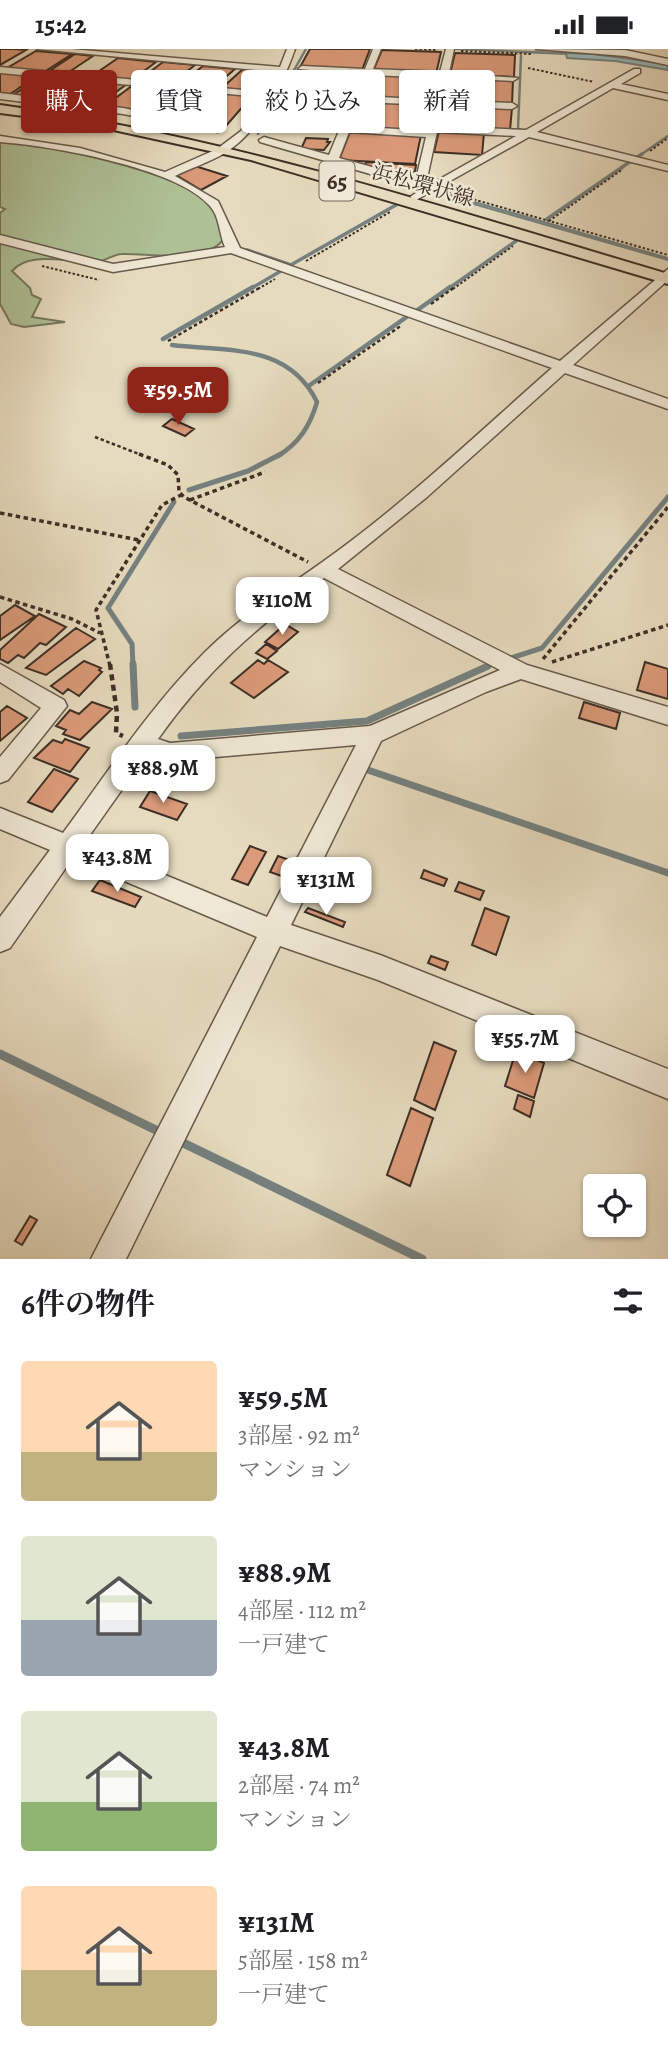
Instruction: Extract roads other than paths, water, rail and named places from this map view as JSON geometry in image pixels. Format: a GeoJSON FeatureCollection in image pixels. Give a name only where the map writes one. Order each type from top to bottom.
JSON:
{"type":"FeatureCollection","features":[{"type":"Feature","properties":{"kind":"main road","name":"浜松環状線"},"geometry":{"type":"LineString","coordinates":[[0,107],[122,125],[229,145],[421,192],[667,275]]}},
{"type":"Feature","properties":{"kind":"street"},"geometry":{"type":"LineString","coordinates":[[41,49],[283,70],[291,49]]}},
{"type":"Feature","properties":{"kind":"street"},"geometry":{"type":"LineString","coordinates":[[369,70],[376,49]]}},
{"type":"Feature","properties":{"kind":"street"},"geometry":{"type":"LineString","coordinates":[[445,70],[450,50]]}},
{"type":"Feature","properties":{"kind":"street"},"geometry":{"type":"LineString","coordinates":[[539,52],[625,53],[668,62]]}},
{"type":"Feature","properties":{"kind":"street"},"geometry":{"type":"LineString","coordinates":[[0,69],[11,62]]}},
{"type":"Feature","properties":{"kind":"street"},"geometry":{"type":"LineString","coordinates":[[0,69],[241,92]]}},
{"type":"Feature","properties":{"kind":"street"},"geometry":{"type":"LineString","coordinates":[[303,69],[325,70]]}},
{"type":"Feature","properties":{"kind":"street"},"geometry":{"type":"LineString","coordinates":[[264,140],[333,160],[421,192],[637,71]]}},
{"type":"Feature","properties":{"kind":"street"},"geometry":{"type":"LineString","coordinates":[[495,77],[513,78]]}},
{"type":"Feature","properties":{"kind":"street"},"geometry":{"type":"LineString","coordinates":[[611,85],[668,97]]}},
{"type":"Feature","properties":{"kind":"street"},"geometry":{"type":"LineString","coordinates":[[0,96],[131,113]]}},
{"type":"Feature","properties":{"kind":"street"},"geometry":{"type":"LineString","coordinates":[[495,105],[512,106]]}},
{"type":"Feature","properties":{"kind":"street"},"geometry":{"type":"LineString","coordinates":[[495,132],[527,133],[668,168]]}},
{"type":"Feature","properties":{"kind":"street"},"geometry":{"type":"LineString","coordinates":[[167,175],[229,145],[246,133]]}},
{"type":"Feature","properties":{"kind":"street"},"geometry":{"type":"LineString","coordinates":[[333,160],[343,133]]}},
{"type":"Feature","properties":{"kind":"street"},"geometry":{"type":"LineString","coordinates":[[421,192],[432,133]]}},
{"type":"Feature","properties":{"kind":"street"},"geometry":{"type":"LineString","coordinates":[[0,139],[34,142],[167,175],[214,202],[222,214],[233,249]]}},
{"type":"Feature","properties":{"kind":"street"},"geometry":{"type":"LineString","coordinates":[[0,239],[113,268],[233,249],[668,404]]}},
{"type":"Feature","properties":{"kind":"street"},"geometry":{"type":"LineString","coordinates":[[0,939],[188,683],[233,638],[390,519],[667,275]]}},
{"type":"Feature","properties":{"kind":"street"},"geometry":{"type":"LineString","coordinates":[[322,569],[520,671],[668,716]]}},
{"type":"Feature","properties":{"kind":"street"},"geometry":{"type":"LineString","coordinates":[[0,671],[56,706],[0,773]]}},
{"type":"Feature","properties":{"kind":"street"},"geometry":{"type":"LineString","coordinates":[[142,743],[170,752],[373,735],[478,686],[520,671]]}},
{"type":"Feature","properties":{"kind":"street"},"geometry":{"type":"LineString","coordinates":[[108,1259],[373,735]]}},
{"type":"Feature","properties":{"kind":"street"},"geometry":{"type":"LineString","coordinates":[[0,818],[274,932],[380,968],[668,1084]]}},
{"type":"Feature","properties":{"kind":"water"},"geometry":{"type":"Polygon","coordinates":[[[453,49],[593,54],[668,64],[668,70],[615,61],[567,58],[566,54],[453,49]]]}},
{"type":"Feature","properties":{"kind":"water"},"geometry":{"type":"Polygon","coordinates":[[[278,145],[668,258],[668,260],[275,147],[278,145]]]}},
{"type":"Feature","properties":{"kind":"waterway"},"geometry":{"type":"LineString","coordinates":[[258,134],[306,49]]}},
{"type":"Feature","properties":{"kind":"waterway"},"geometry":{"type":"LineString","coordinates":[[39,50],[53,51]]}},
{"type":"Feature","properties":{"kind":"waterway"},"geometry":{"type":"LineString","coordinates":[[59,52],[96,55]]}},
{"type":"Feature","properties":{"kind":"waterway"},"geometry":{"type":"LineString","coordinates":[[101,55],[137,59]]}},
{"type":"Feature","properties":{"kind":"waterway"},"geometry":{"type":"LineString","coordinates":[[521,56],[518,129],[525,131]]}},
{"type":"Feature","properties":{"kind":"waterway"},"geometry":{"type":"LineString","coordinates":[[639,156],[668,136]]}},
{"type":"Feature","properties":{"kind":"waterway"},"geometry":{"type":"LineString","coordinates":[[547,219],[631,161]]}},
{"type":"Feature","properties":{"kind":"waterway"},"geometry":{"type":"LineString","coordinates":[[291,265],[396,205]]}},
{"type":"Feature","properties":{"kind":"waterway"},"geometry":{"type":"LineString","coordinates":[[448,289],[516,241]]}},
{"type":"Feature","properties":{"kind":"waterway"},"geometry":{"type":"LineString","coordinates":[[247,250],[291,265]]}},
{"type":"Feature","properties":{"kind":"waterway"},"geometry":{"type":"LineString","coordinates":[[250,289],[281,271]]}},
{"type":"Feature","properties":{"kind":"waterway"},"geometry":{"type":"LineString","coordinates":[[163,339],[253,287]]}},
{"type":"Feature","properties":{"kind":"waterway"},"geometry":{"type":"LineString","coordinates":[[416,311],[450,287]]}},
{"type":"Feature","properties":{"kind":"waterway"},"geometry":{"type":"LineString","coordinates":[[310,385],[408,316]]}},
{"type":"Feature","properties":{"kind":"waterway"},"geometry":{"type":"LineString","coordinates":[[172,345],[255,354],[290,369],[305,383],[317,402],[314,411],[298,440],[280,454]]}},
{"type":"Feature","properties":{"kind":"waterway"},"geometry":{"type":"LineString","coordinates":[[189,490],[248,471],[280,454]]}},
{"type":"Feature","properties":{"kind":"waterway"},"geometry":{"type":"LineString","coordinates":[[511,658],[542,648],[668,497]]}},
{"type":"Feature","properties":{"kind":"waterway"},"geometry":{"type":"LineString","coordinates":[[133,666],[132,644],[108,608],[174,502]]}},
{"type":"Feature","properties":{"kind":"waterway"},"geometry":{"type":"LineString","coordinates":[[133,664],[135,707]]}},
{"type":"Feature","properties":{"kind":"waterway"},"geometry":{"type":"LineString","coordinates":[[181,736],[367,721],[488,666]]}},
{"type":"Feature","properties":{"kind":"waterway"},"geometry":{"type":"LineString","coordinates":[[365,769],[668,873]]}},
{"type":"Feature","properties":{"kind":"waterway"},"geometry":{"type":"LineString","coordinates":[[0,1054],[162,1133]]}},
{"type":"Feature","properties":{"kind":"waterway"},"geometry":{"type":"LineString","coordinates":[[177,1140],[422,1259]]}}]}
